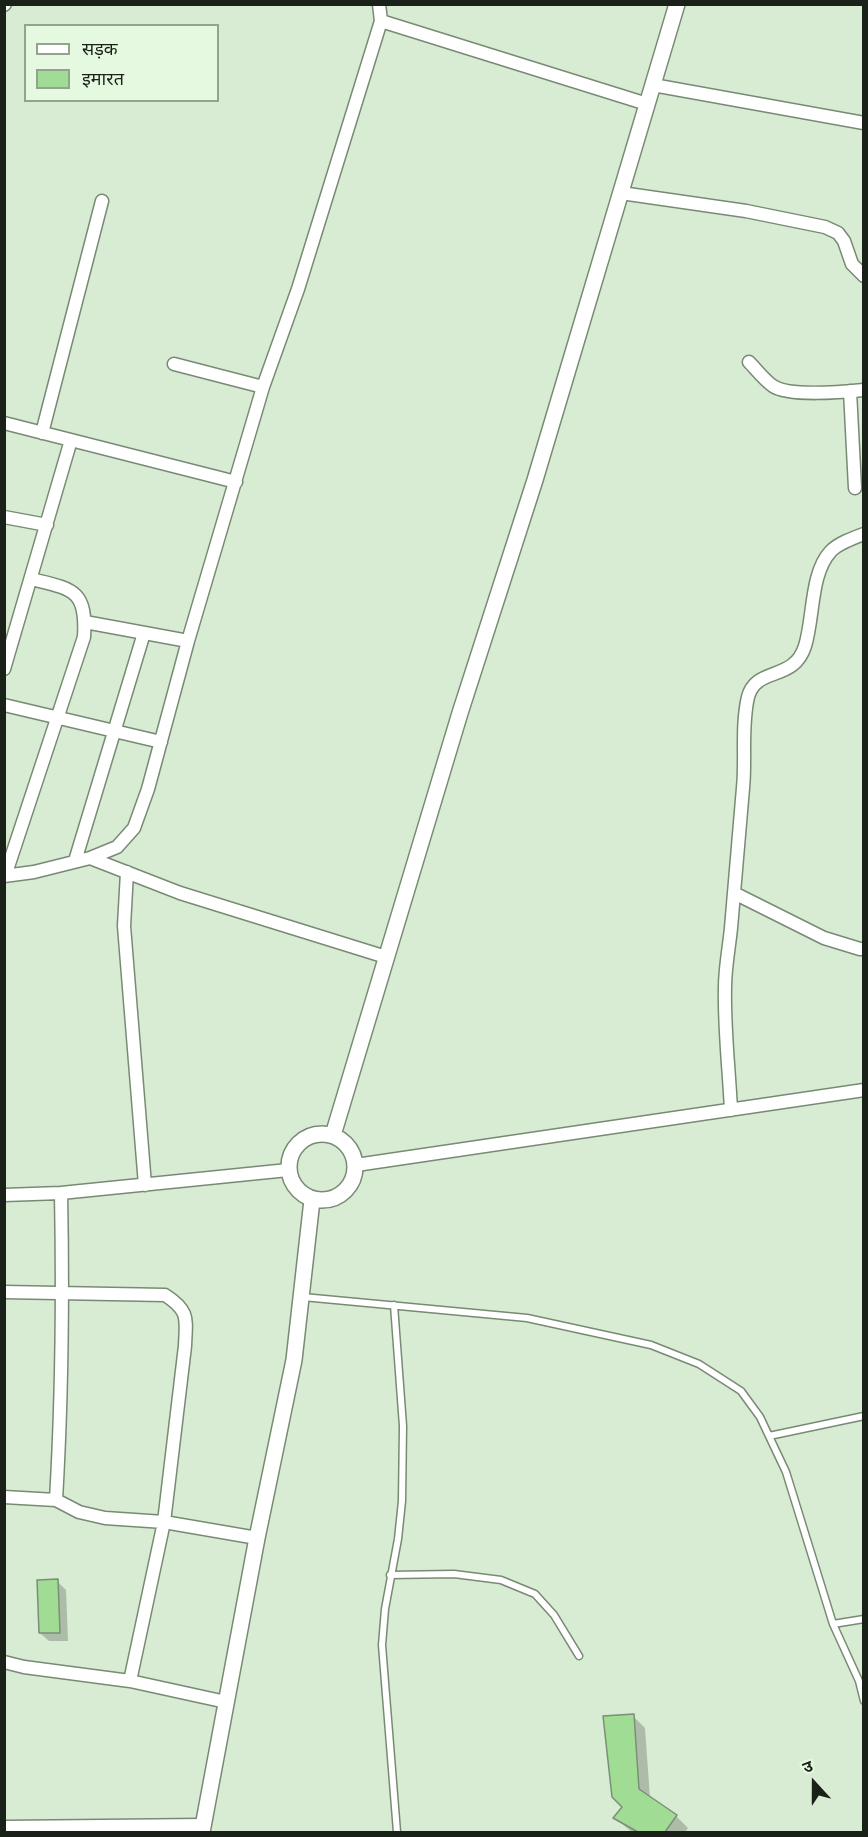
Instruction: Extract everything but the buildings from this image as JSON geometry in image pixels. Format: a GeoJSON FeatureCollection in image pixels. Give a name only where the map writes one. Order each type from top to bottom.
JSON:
{"type":"FeatureCollection","features":[{"type":"Feature","properties":{"kind":"street"},"geometry":{"type":"LineString","coordinates":[[31,579],[65,587],[75,593],[82,606],[85,622],[84,637],[5,876],[34,872],[90,858],[117,847],[134,828],[148,789],[188,641],[263,387],[298,289],[381,21],[379,4]]}},
{"type":"Feature","properties":{"kind":"street"},"geometry":{"type":"LineString","coordinates":[[333,1135],[460,713],[535,480],[677,4]]}},
{"type":"Feature","properties":{"kind":"street"},"geometry":{"type":"LineString","coordinates":[[381,21],[647,104]]}},
{"type":"Feature","properties":{"kind":"street"},"geometry":{"type":"LineString","coordinates":[[653,85],[864,123]]}},
{"type":"Feature","properties":{"kind":"street"},"geometry":{"type":"LineString","coordinates":[[621,193],[746,211],[825,227],[838,233],[844,241],[852,264],[864,276]]}},
{"type":"Feature","properties":{"kind":"street"},"geometry":{"type":"LineString","coordinates":[[42,433],[102,201]]}},
{"type":"Feature","properties":{"kind":"street"},"geometry":{"type":"LineString","coordinates":[[749,362],[771,385],[781,390],[796,392],[864,390]]}},
{"type":"Feature","properties":{"kind":"street"},"geometry":{"type":"LineString","coordinates":[[174,364],[263,387]]}},
{"type":"Feature","properties":{"kind":"street"},"geometry":{"type":"LineString","coordinates":[[850,391],[855,488]]}},
{"type":"Feature","properties":{"kind":"street"},"geometry":{"type":"LineString","coordinates":[[4,423],[236,482]]}},
{"type":"Feature","properties":{"kind":"street"},"geometry":{"type":"LineString","coordinates":[[4,669],[71,440]]}},
{"type":"Feature","properties":{"kind":"street"},"geometry":{"type":"LineString","coordinates":[[4,517],[47,525]]}},
{"type":"Feature","properties":{"kind":"street"},"geometry":{"type":"LineString","coordinates":[[731,1110],[725,986],[744,779],[748,697],[754,685],[766,676],[786,670],[798,661],[805,646],[823,562],[833,549],[864,534]]}},
{"type":"Feature","properties":{"kind":"street"},"geometry":{"type":"LineString","coordinates":[[85,622],[188,641]]}},
{"type":"Feature","properties":{"kind":"street"},"geometry":{"type":"LineString","coordinates":[[75,861],[144,633]]}},
{"type":"Feature","properties":{"kind":"street"},"geometry":{"type":"LineString","coordinates":[[4,705],[161,742]]}},
{"type":"Feature","properties":{"kind":"street"},"geometry":{"type":"LineString","coordinates":[[90,858],[180,893],[386,957]]}},
{"type":"Feature","properties":{"kind":"street"},"geometry":{"type":"LineString","coordinates":[[127,872],[123,926],[145,1185]]}},
{"type":"Feature","properties":{"kind":"street"},"geometry":{"type":"LineString","coordinates":[[734,893],[824,938],[864,949]]}},
{"type":"Feature","properties":{"kind":"street"},"geometry":{"type":"LineString","coordinates":[[356,1164],[864,1090]]}},
{"type":"Feature","properties":{"kind":"street"},"geometry":{"type":"LineString","coordinates":[[320,1134],[333,1135],[344,1142],[352,1152],[356,1164],[355,1178],[348,1189],[338,1197],[325,1201],[312,1200],[300,1193],[292,1183],[288,1170],[290,1157],[297,1145],[307,1137],[320,1134]]}},
{"type":"Feature","properties":{"kind":"street"},"geometry":{"type":"LineString","coordinates":[[4,1195],[61,1193],[288,1170]]}},
{"type":"Feature","properties":{"kind":"street"},"geometry":{"type":"LineString","coordinates":[[56,1500],[63,1292],[61,1193]]}},
{"type":"Feature","properties":{"kind":"street"},"geometry":{"type":"LineString","coordinates":[[4,1827],[47,1830],[203,1829],[257,1538],[294,1360],[312,1200]]}},
{"type":"Feature","properties":{"kind":"street"},"geometry":{"type":"LineString","coordinates":[[4,1292],[165,1295],[178,1304],[186,1318],[185,1346],[164,1522],[130,1682]]}},
{"type":"Feature","properties":{"kind":"street"},"geometry":{"type":"LineString","coordinates":[[4,1497],[56,1500],[79,1512],[105,1518],[164,1522],[257,1538]]}},
{"type":"Feature","properties":{"kind":"street"},"geometry":{"type":"LineString","coordinates":[[4,1662],[24,1667],[130,1682],[226,1702]]}},
{"type":"Feature","properties":{"kind":"lane"},"geometry":{"type":"LineString","coordinates":[[302,1296],[527,1318],[651,1345],[699,1364],[741,1390],[760,1417],[786,1472],[833,1624],[859,1681],[864,1701]]}},
{"type":"Feature","properties":{"kind":"lane"},"geometry":{"type":"LineString","coordinates":[[394,1305],[403,1426],[402,1501],[398,1539],[385,1610],[382,1645],[397,1833]]}},
{"type":"Feature","properties":{"kind":"lane"},"geometry":{"type":"LineString","coordinates":[[769,1436],[864,1416]]}},
{"type":"Feature","properties":{"kind":"lane"},"geometry":{"type":"LineString","coordinates":[[390,1575],[454,1574],[501,1580],[535,1594],[554,1614],[579,1656]]}},
{"type":"Feature","properties":{"kind":"lane"},"geometry":{"type":"LineString","coordinates":[[833,1624],[864,1619]]}}]}
